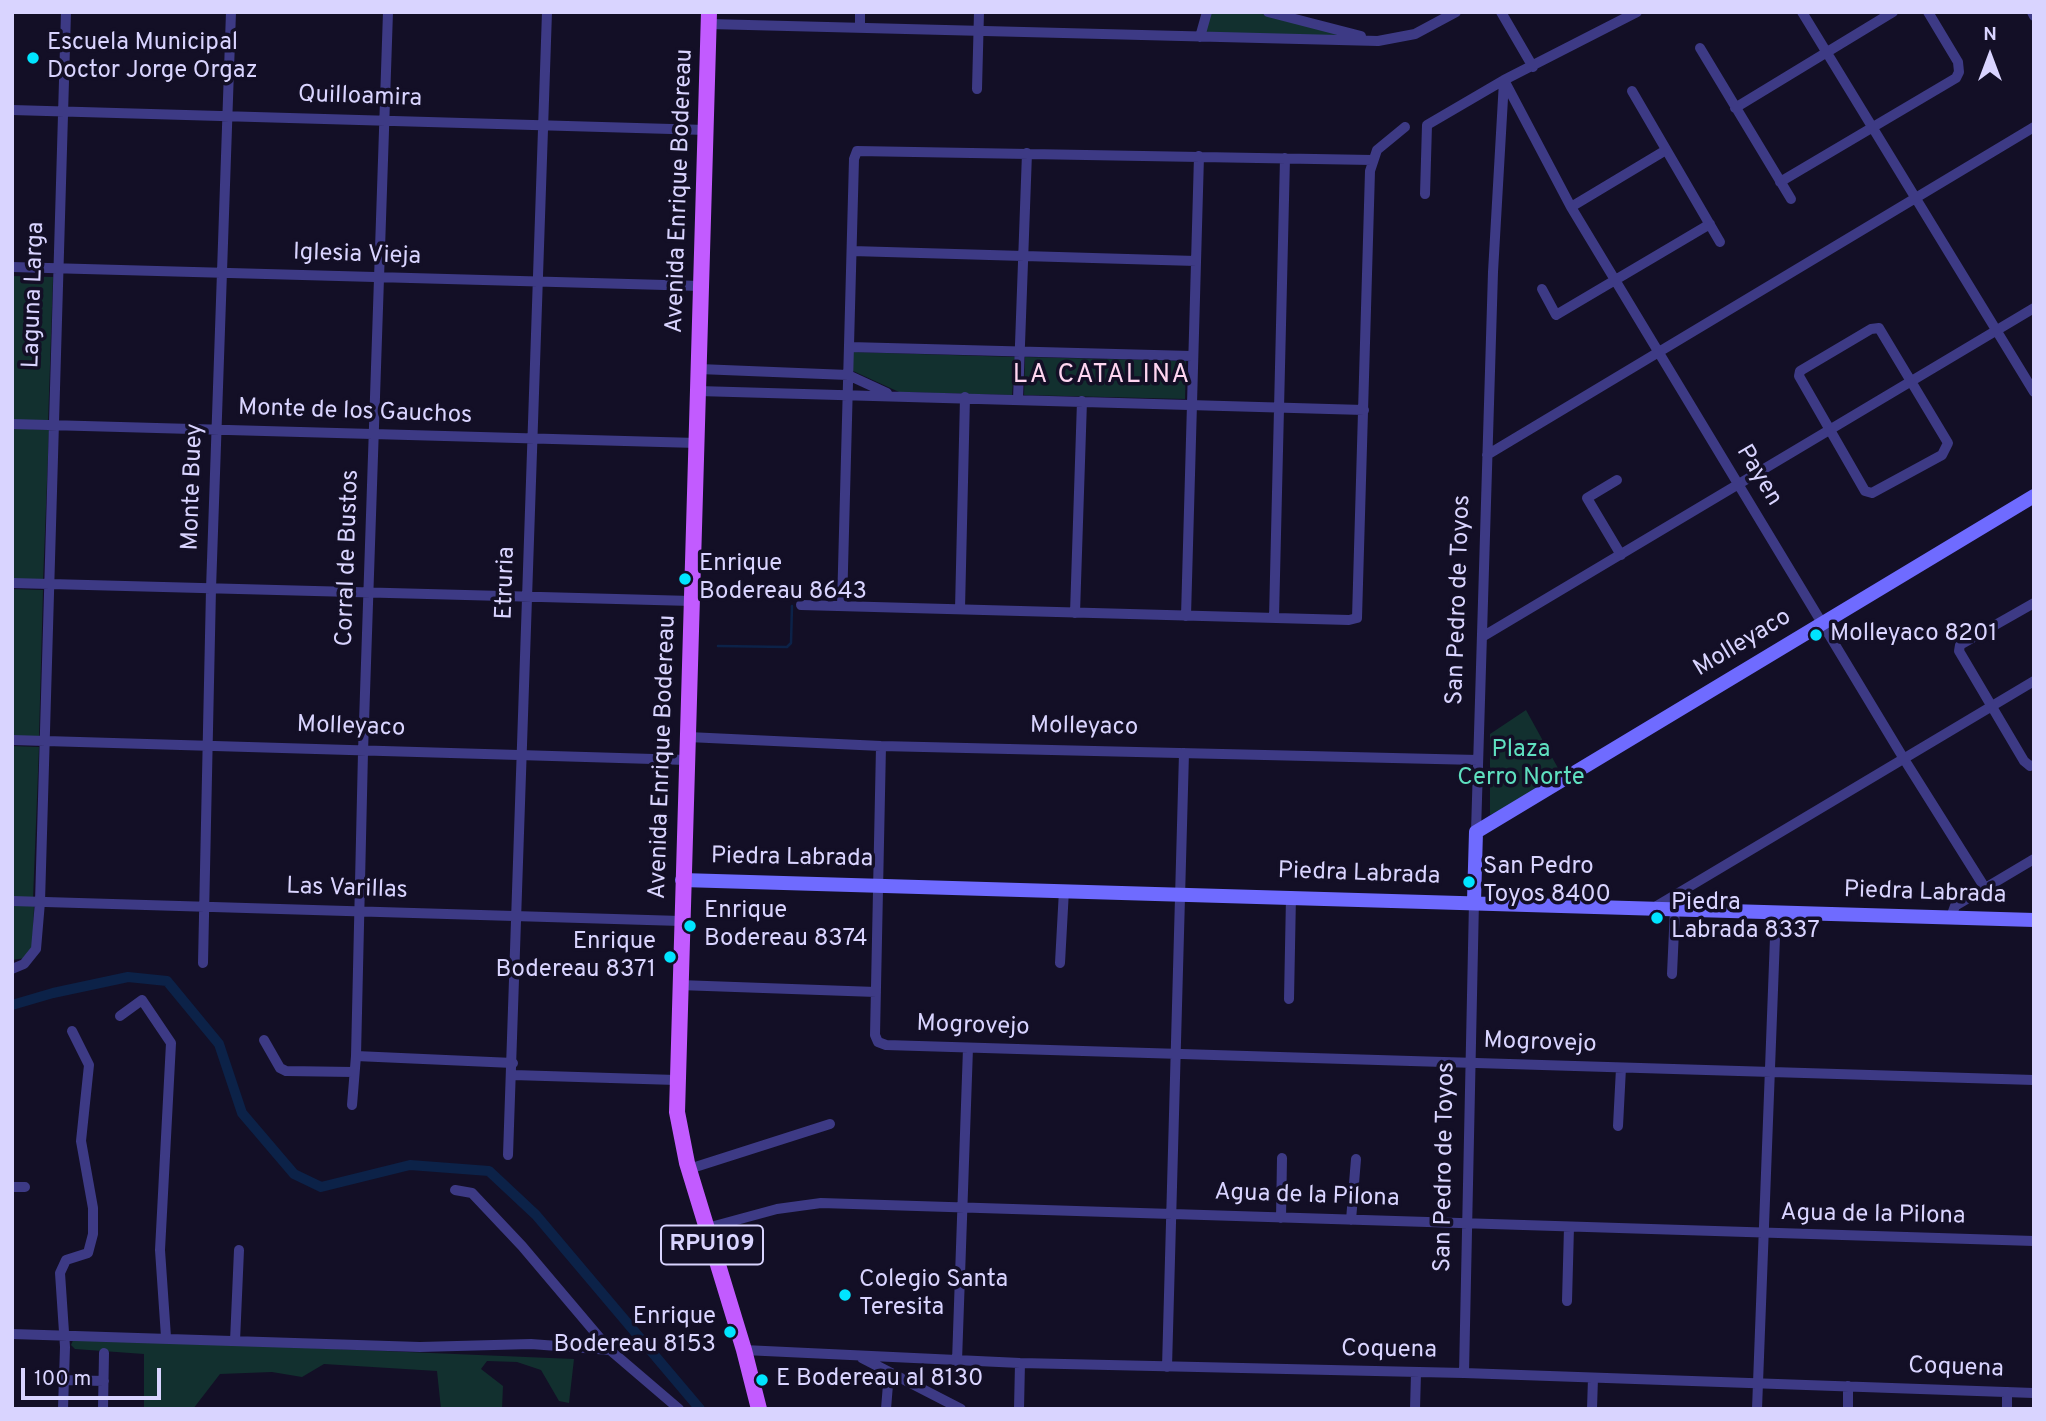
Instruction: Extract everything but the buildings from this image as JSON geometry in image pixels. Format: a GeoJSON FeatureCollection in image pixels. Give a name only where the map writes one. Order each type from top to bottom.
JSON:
{"type":"FeatureCollection","features":[{"type":"Feature","properties":{"kind":"main road","name":"Avenida Enrique Bodereau"},"geometry":{"type":"LineString","coordinates":[[709,18],[676,1080],[679,1127],[688,1169],[744,1350],[759,1409]]}},
{"type":"Feature","properties":{"kind":"main road","name":"Molleyaco"},"geometry":{"type":"LineString","coordinates":[[1476,832],[2034,496]]}},
{"type":"Feature","properties":{"kind":"main road","name":"San Pedro de Toyos"},"geometry":{"type":"LineString","coordinates":[[1474,901],[1476,832]]}},
{"type":"Feature","properties":{"kind":"main road","name":"Piedra Labrada"},"geometry":{"type":"LineString","coordinates":[[682,880],[1474,901],[2034,920]]}},
{"type":"Feature","properties":{"kind":"street","name":"Laguna Larga"},"geometry":{"type":"LineString","coordinates":[[12,969],[32,957],[36,949],[40,902],[66,12]]}},
{"type":"Feature","properties":{"kind":"street","name":"Monte Buey"},"geometry":{"type":"LineString","coordinates":[[203,964],[211,589],[231,12]]}},
{"type":"Feature","properties":{"kind":"street","name":"Corral de Bustos"},"geometry":{"type":"LineString","coordinates":[[352,1105],[356,1056],[363,752],[388,12]]}},
{"type":"Feature","properties":{"kind":"street","name":"Etruria"},"geometry":{"type":"LineString","coordinates":[[508,1155],[513,1075],[547,12]]}},
{"type":"Feature","properties":{"kind":"street"},"geometry":{"type":"LineString","coordinates":[[860,12],[860,27]]}},
{"type":"Feature","properties":{"kind":"street"},"geometry":{"type":"LineString","coordinates":[[977,89],[979,12]]}},
{"type":"Feature","properties":{"kind":"street"},"geometry":{"type":"LineString","coordinates":[[1200,37],[1208,12]]}},
{"type":"Feature","properties":{"kind":"street"},"geometry":{"type":"LineString","coordinates":[[1268,12],[1378,41]]}},
{"type":"Feature","properties":{"kind":"street"},"geometry":{"type":"LineString","coordinates":[[709,18],[860,27],[1378,41],[1415,34],[1456,12]]}},
{"type":"Feature","properties":{"kind":"street"},"geometry":{"type":"LineString","coordinates":[[1501,12],[1533,67]]}},
{"type":"Feature","properties":{"kind":"street"},"geometry":{"type":"LineString","coordinates":[[1425,194],[1427,125],[1504,80],[1637,12]]}},
{"type":"Feature","properties":{"kind":"street"},"geometry":{"type":"LineString","coordinates":[[1802,12],[2034,392]]}},
{"type":"Feature","properties":{"kind":"street"},"geometry":{"type":"LineString","coordinates":[[1735,108],[1894,12]]}},
{"type":"Feature","properties":{"kind":"street"},"geometry":{"type":"LineString","coordinates":[[1780,182],[1956,78],[1959,72],[1958,61],[1928,12]]}},
{"type":"Feature","properties":{"kind":"street"},"geometry":{"type":"LineString","coordinates":[[1700,48],[1791,199]]}},
{"type":"Feature","properties":{"kind":"street","name":"Payen"},"geometry":{"type":"LineString","coordinates":[[1504,80],[1571,208],[1904,760],[1985,888]]}},
{"type":"Feature","properties":{"kind":"street","name":"San Pedro de Toyos"},"geometry":{"type":"LineString","coordinates":[[1476,832],[1493,272],[1504,80]]}},
{"type":"Feature","properties":{"kind":"street"},"geometry":{"type":"LineString","coordinates":[[1632,90],[1720,242]]}},
{"type":"Feature","properties":{"kind":"street","name":"Quilloamira"},"geometry":{"type":"LineString","coordinates":[[12,110],[706,130]]}},
{"type":"Feature","properties":{"kind":"street"},"geometry":{"type":"LineString","coordinates":[[801,605],[1359,619],[1372,160],[1388,139],[1405,127]]}},
{"type":"Feature","properties":{"kind":"street"},"geometry":{"type":"LineString","coordinates":[[1488,455],[2034,127]]}},
{"type":"Feature","properties":{"kind":"street"},"geometry":{"type":"LineString","coordinates":[[1571,208],[1666,150]]}},
{"type":"Feature","properties":{"kind":"street"},"geometry":{"type":"LineString","coordinates":[[842,606],[854,159],[857,151],[1372,160]]}},
{"type":"Feature","properties":{"kind":"street"},"geometry":{"type":"LineString","coordinates":[[1018,399],[1027,153]]}},
{"type":"Feature","properties":{"kind":"street"},"geometry":{"type":"LineString","coordinates":[[1186,616],[1199,156]]}},
{"type":"Feature","properties":{"kind":"street"},"geometry":{"type":"LineString","coordinates":[[1274,618],[1285,158]]}},
{"type":"Feature","properties":{"kind":"street"},"geometry":{"type":"LineString","coordinates":[[1542,289],[1556,315],[1616,282],[1710,224]]}},
{"type":"Feature","properties":{"kind":"street"},"geometry":{"type":"LineString","coordinates":[[852,251],[1196,261]]}},
{"type":"Feature","properties":{"kind":"street","name":"Iglesia Vieja"},"geometry":{"type":"LineString","coordinates":[[12,268],[701,286]]}},
{"type":"Feature","properties":{"kind":"street"},"geometry":{"type":"LineString","coordinates":[[1482,637],[2034,308]]}},
{"type":"Feature","properties":{"kind":"street"},"geometry":{"type":"LineString","coordinates":[[1879,328],[1948,443],[1942,455],[1872,492],[1865,491],[1830,431],[1799,376],[1800,371],[1879,328]]}},
{"type":"Feature","properties":{"kind":"street"},"geometry":{"type":"LineString","coordinates":[[849,347],[1192,356]]}},
{"type":"Feature","properties":{"kind":"street"},"geometry":{"type":"LineString","coordinates":[[699,369],[848,375],[893,396]]}},
{"type":"Feature","properties":{"kind":"street"},"geometry":{"type":"LineString","coordinates":[[698,390],[1364,410]]}},
{"type":"Feature","properties":{"kind":"street"},"geometry":{"type":"LineString","coordinates":[[960,610],[965,397]]}},
{"type":"Feature","properties":{"kind":"street"},"geometry":{"type":"LineString","coordinates":[[1075,613],[1082,401]]}},
{"type":"Feature","properties":{"kind":"street","name":"Monte de los Gauchos"},"geometry":{"type":"LineString","coordinates":[[12,424],[697,443]]}},
{"type":"Feature","properties":{"kind":"street"},"geometry":{"type":"LineString","coordinates":[[1617,480],[1587,498],[1621,555]]}},
{"type":"Feature","properties":{"kind":"street"},"geometry":{"type":"LineString","coordinates":[[12,583],[692,601]]}},
{"type":"Feature","properties":{"kind":"street"},"geometry":{"type":"LineString","coordinates":[[2034,603],[1960,645],[1960,656],[2024,761],[2029,766],[2034,765]]}},
{"type":"Feature","properties":{"kind":"street"},"geometry":{"type":"LineString","coordinates":[[1656,907],[2034,681]]}},
{"type":"Feature","properties":{"kind":"street","name":"Molleyaco"},"geometry":{"type":"LineString","coordinates":[[688,737],[881,746],[1478,760]]}},
{"type":"Feature","properties":{"kind":"street","name":"Molleyaco"},"geometry":{"type":"LineString","coordinates":[[12,740],[687,760]]}},
{"type":"Feature","properties":{"kind":"street"},"geometry":{"type":"LineString","coordinates":[[680,985],[876,992],[881,746]]}},
{"type":"Feature","properties":{"kind":"street"},"geometry":{"type":"LineString","coordinates":[[1167,1367],[1184,753]]}},
{"type":"Feature","properties":{"kind":"street"},"geometry":{"type":"LineString","coordinates":[[1951,917],[1955,906],[2034,859]]}},
{"type":"Feature","properties":{"kind":"street"},"geometry":{"type":"LineString","coordinates":[[1060,963],[1064,890]]}},
{"type":"Feature","properties":{"kind":"street"},"geometry":{"type":"LineString","coordinates":[[1289,999],[1291,896]]}},
{"type":"Feature","properties":{"kind":"street","name":"Las Varillas"},"geometry":{"type":"LineString","coordinates":[[12,901],[681,921]]}},
{"type":"Feature","properties":{"kind":"street","name":"San Pedro de Toyos"},"geometry":{"type":"LineString","coordinates":[[1464,1373],[1474,901]]}},
{"type":"Feature","properties":{"kind":"street"},"geometry":{"type":"LineString","coordinates":[[1672,974],[1675,908]]}},
{"type":"Feature","properties":{"kind":"street"},"geometry":{"type":"LineString","coordinates":[[1757,1409],[1776,912]]}},
{"type":"Feature","properties":{"kind":"street","name":"Mogrovejo"},"geometry":{"type":"LineString","coordinates":[[876,992],[878,1042],[886,1045],[2034,1080]]}},
{"type":"Feature","properties":{"kind":"street"},"geometry":{"type":"LineString","coordinates":[[120,1016],[142,1000],[172,1043],[160,1250],[166,1337]]}},
{"type":"Feature","properties":{"kind":"street"},"geometry":{"type":"LineString","coordinates":[[63,1409],[65,1335],[60,1273],[66,1260],[88,1253],[93,1234],[93,1208],[81,1141],[89,1065],[72,1031]]}},
{"type":"Feature","properties":{"kind":"street"},"geometry":{"type":"LineString","coordinates":[[264,1040],[280,1068],[286,1071],[353,1072]]}},
{"type":"Feature","properties":{"kind":"street"},"geometry":{"type":"LineString","coordinates":[[957,1361],[968,1048]]}},
{"type":"Feature","properties":{"kind":"street"},"geometry":{"type":"LineString","coordinates":[[356,1056],[513,1063]]}},
{"type":"Feature","properties":{"kind":"street"},"geometry":{"type":"LineString","coordinates":[[1618,1126],[1621,1068]]}},
{"type":"Feature","properties":{"kind":"street"},"geometry":{"type":"LineString","coordinates":[[513,1075],[676,1080]]}},
{"type":"Feature","properties":{"kind":"street"},"geometry":{"type":"LineString","coordinates":[[688,1169],[830,1124]]}},
{"type":"Feature","properties":{"kind":"street"},"geometry":{"type":"LineString","coordinates":[[1282,1158],[1282,1218]]}},
{"type":"Feature","properties":{"kind":"street"},"geometry":{"type":"LineString","coordinates":[[1351,1220],[1356,1159]]}},
{"type":"Feature","properties":{"kind":"street"},"geometry":{"type":"LineString","coordinates":[[12,1186],[25,1187]]}},
{"type":"Feature","properties":{"kind":"street"},"geometry":{"type":"LineString","coordinates":[[455,1190],[472,1194],[522,1246],[610,1350],[679,1409]]}},
{"type":"Feature","properties":{"kind":"street","name":"Agua de la Pilona"},"geometry":{"type":"LineString","coordinates":[[707,1228],[802,1204],[2034,1241]]}},
{"type":"Feature","properties":{"kind":"street"},"geometry":{"type":"LineString","coordinates":[[1567,1301],[1569,1227]]}},
{"type":"Feature","properties":{"kind":"street"},"geometry":{"type":"LineString","coordinates":[[235,1341],[239,1250]]}},
{"type":"Feature","properties":{"kind":"street"},"geometry":{"type":"LineString","coordinates":[[12,1334],[420,1346],[531,1344],[610,1350]]}},
{"type":"Feature","properties":{"kind":"street","name":"Coquena"},"geometry":{"type":"LineString","coordinates":[[744,1350],[957,1361],[1464,1373],[2034,1393]]}},
{"type":"Feature","properties":{"kind":"street"},"geometry":{"type":"LineString","coordinates":[[103,1409],[104,1353]]}},
{"type":"Feature","properties":{"kind":"street"},"geometry":{"type":"LineString","coordinates":[[859,1356],[961,1409]]}},
{"type":"Feature","properties":{"kind":"street"},"geometry":{"type":"LineString","coordinates":[[1019,1409],[1020,1363]]}},
{"type":"Feature","properties":{"kind":"street"},"geometry":{"type":"LineString","coordinates":[[886,1409],[889,1372]]}},
{"type":"Feature","properties":{"kind":"street"},"geometry":{"type":"LineString","coordinates":[[1415,1409],[1416,1373]]}},
{"type":"Feature","properties":{"kind":"street"},"geometry":{"type":"LineString","coordinates":[[1592,1409],[1593,1378]]}},
{"type":"Feature","properties":{"kind":"street"},"geometry":{"type":"LineString","coordinates":[[63,1380],[104,1381]]}},
{"type":"Feature","properties":{"kind":"street"},"geometry":{"type":"LineString","coordinates":[[1848,1409],[1849,1387]]}},
{"type":"Feature","properties":{"kind":"street"},"geometry":{"type":"LineString","coordinates":[[2007,1392],[2007,1409]]}},
{"type":"Feature","properties":{"kind":"green space"},"geometry":{"type":"Polygon","coordinates":[[[1204,12],[1255,12],[1366,41],[1198,34],[1204,12]]]}},
{"type":"Feature","properties":{"kind":"green space"},"geometry":{"type":"Polygon","coordinates":[[[12,276],[53,277],[48,423],[12,421],[12,276]]]}},
{"type":"Feature","properties":{"kind":"green space"},"geometry":{"type":"Polygon","coordinates":[[[853,352],[1015,357],[1012,395],[899,392],[853,371],[853,352]]]}},
{"type":"Feature","properties":{"kind":"green space"},"geometry":{"type":"Polygon","coordinates":[[[1025,357],[1186,361],[1185,399],[1024,395],[1025,357]]]}},
{"type":"Feature","properties":{"kind":"green space"},"geometry":{"type":"Polygon","coordinates":[[[12,428],[49,430],[43,582],[12,581],[12,428]]]}},
{"type":"Feature","properties":{"kind":"green space"},"geometry":{"type":"Polygon","coordinates":[[[12,589],[43,590],[39,736],[12,736],[12,589]]]}},
{"type":"Feature","properties":{"kind":"green space","name":"Plaza Cerro Norte"},"geometry":{"type":"Polygon","coordinates":[[[1526,710],[1564,779],[1490,815],[1490,734],[1526,710]]]}},
{"type":"Feature","properties":{"kind":"green space"},"geometry":{"type":"Polygon","coordinates":[[[12,746],[39,747],[33,899],[12,899],[12,746]]]}},
{"type":"Feature","properties":{"kind":"green space"},"geometry":{"type":"Polygon","coordinates":[[[12,905],[34,906],[32,957],[12,960],[12,905]]]}},
{"type":"Feature","properties":{"kind":"green space"},"geometry":{"type":"Polygon","coordinates":[[[74,1338],[574,1359],[569,1403],[559,1401],[541,1370],[517,1362],[487,1361],[481,1369],[503,1386],[502,1409],[441,1409],[437,1371],[324,1364],[302,1377],[272,1372],[220,1374],[193,1409],[144,1409],[144,1354],[75,1349],[71,1345],[74,1338]]]}},
{"type":"Feature","properties":{"kind":"waterway"},"geometry":{"type":"LineString","coordinates":[[718,646],[787,647],[791,643],[792,606]]}},
{"type":"Feature","properties":{"kind":"waterway"},"geometry":{"type":"LineString","coordinates":[[12,1005],[128,977],[167,981],[219,1044],[242,1113],[294,1174],[321,1187],[410,1165],[489,1171],[536,1215],[700,1409]]}},
{"type":"Feature","properties":{"kind":"place","name":"Escuela Municipal Doctor Jorge Orgaz"},"geometry":{"type":"Point","coordinates":[33,58]}},
{"type":"Feature","properties":{"kind":"place","name":"Enrique Bodereau 8643"},"geometry":{"type":"Point","coordinates":[685,579]}},
{"type":"Feature","properties":{"kind":"place","name":"Molleyaco 8201"},"geometry":{"type":"Point","coordinates":[1816,635]}},
{"type":"Feature","properties":{"kind":"place","name":"San Pedro Toyos 8400"},"geometry":{"type":"Point","coordinates":[1469,882]}},
{"type":"Feature","properties":{"kind":"place","name":"Piedra Labrada 8337"},"geometry":{"type":"Point","coordinates":[1657,918]}},
{"type":"Feature","properties":{"kind":"place","name":"Enrique Bodereau 8374"},"geometry":{"type":"Point","coordinates":[690,926]}},
{"type":"Feature","properties":{"kind":"place","name":"Enrique Bodereau 8371"},"geometry":{"type":"Point","coordinates":[670,957]}},
{"type":"Feature","properties":{"kind":"place","name":"Colegio Santa Teresita"},"geometry":{"type":"Point","coordinates":[845,1295]}},
{"type":"Feature","properties":{"kind":"place","name":"Enrique Bodereau 8153"},"geometry":{"type":"Point","coordinates":[730,1332]}},
{"type":"Feature","properties":{"kind":"place","name":"E Bodereau al 8130"},"geometry":{"type":"Point","coordinates":[762,1380]}},
{"type":"Feature","properties":{"kind":"district","name":"LA CATALINA"},"geometry":{"type":"Point","coordinates":[1102,377]}}]}
